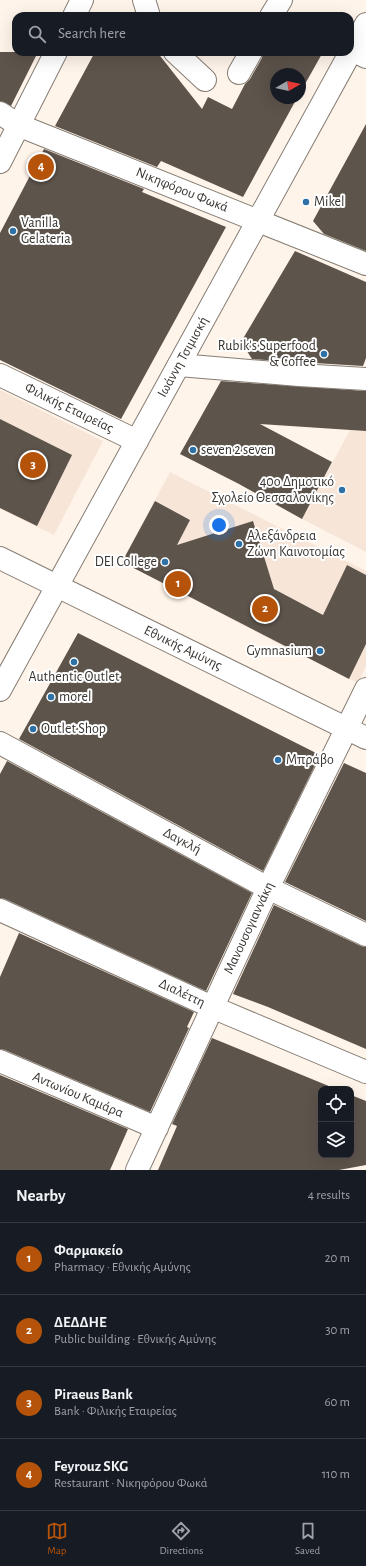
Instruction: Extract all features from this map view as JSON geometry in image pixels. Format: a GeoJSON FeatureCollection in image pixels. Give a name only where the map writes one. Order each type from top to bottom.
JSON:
{"type":"FeatureCollection","features":[{"type":"Feature","properties":{"kind":"street"},"geometry":{"type":"LineString","coordinates":[[76,12],[82,0]]}},
{"type":"Feature","properties":{"kind":"street"},"geometry":{"type":"LineString","coordinates":[[144,0],[148,12]]}},
{"type":"Feature","properties":{"kind":"street"},"geometry":{"type":"LineString","coordinates":[[274,12],[281,0]]}},
{"type":"Feature","properties":{"kind":"street","name":"Ιωάννη Τσιμισκή"},"geometry":{"type":"LineString","coordinates":[[0,690],[259,220],[359,54],[366,24]]}},
{"type":"Feature","properties":{"kind":"street"},"geometry":{"type":"LineString","coordinates":[[0,162],[54,56]]}},
{"type":"Feature","properties":{"kind":"street"},"geometry":{"type":"LineString","coordinates":[[179,56],[205,80]]}},
{"type":"Feature","properties":{"kind":"street"},"geometry":{"type":"LineString","coordinates":[[239,73],[249,56]]}},
{"type":"Feature","properties":{"kind":"street","name":"Νικηφόρου Φωκά"},"geometry":{"type":"LineString","coordinates":[[0,113],[18,125],[366,264]]}},
{"type":"Feature","properties":{"kind":"street"},"geometry":{"type":"LineString","coordinates":[[179,365],[366,379]]}},
{"type":"Feature","properties":{"kind":"street","name":"Φιλικής Εταιρείας"},"geometry":{"type":"LineString","coordinates":[[0,375],[137,441]]}},
{"type":"Feature","properties":{"kind":"street","name":"Εθνικής Αμύνης"},"geometry":{"type":"LineString","coordinates":[[0,558],[366,738]]}},
{"type":"Feature","properties":{"kind":"street","name":"Μανουσογιαννάκη"},"geometry":{"type":"LineString","coordinates":[[137,1170],[268,888],[366,688]]}},
{"type":"Feature","properties":{"kind":"street","name":"Δαγκλή"},"geometry":{"type":"LineString","coordinates":[[0,743],[268,888],[366,935]]}},
{"type":"Feature","properties":{"kind":"street","name":"Διαλέττη"},"geometry":{"type":"LineString","coordinates":[[0,910],[212,1007],[366,1072]]}},
{"type":"Feature","properties":{"kind":"street","name":"Αντωνίου Καμάρα"},"geometry":{"type":"LineString","coordinates":[[0,1062],[156,1128]]}},
{"type":"Feature","properties":{"kind":"shaded area"},"geometry":{"type":"Polygon","coordinates":[[[0,390],[103,441],[54,535],[0,509],[0,390]]]}},
{"type":"Feature","properties":{"kind":"shaded area","name":"40o Δημοτικό Σχολείο Θεσσαλονίκης"},"geometry":{"type":"Polygon","coordinates":[[[350,430],[366,431],[366,552],[302,519],[350,430]]]}},
{"type":"Feature","properties":{"kind":"shaded area"},"geometry":{"type":"Polygon","coordinates":[[[170,472],[366,571],[366,666],[358,683],[273,641],[122,562],[170,472]]]}},
{"type":"Feature","properties":{"kind":"building"},"geometry":{"type":"Polygon","coordinates":[[[0,52],[12,52],[12,56],[36,56],[11,106],[0,101],[0,52]]]}},
{"type":"Feature","properties":{"kind":"building"},"geometry":{"type":"Polygon","coordinates":[[[93,56],[160,56],[202,109],[208,97],[232,109],[262,56],[321,56],[306,82],[306,68],[270,68],[270,104],[294,104],[243,197],[161,161],[157,167],[55,126],[93,56]]]}},
{"type":"Feature","properties":{"kind":"building"},"geometry":{"type":"Polygon","coordinates":[[[366,124],[366,251],[324,234],[313,221],[366,124]]]}},
{"type":"Feature","properties":{"kind":"building"},"geometry":{"type":"Polygon","coordinates":[[[44,149],[144,189],[142,192],[226,227],[121,419],[0,360],[0,233],[44,149]]]}},
{"type":"Feature","properties":{"kind":"building"},"geometry":{"type":"Polygon","coordinates":[[[295,251],[366,282],[366,358],[363,366],[252,359],[241,342],[295,251]]]}},
{"type":"Feature","properties":{"kind":"building"},"geometry":{"type":"Polygon","coordinates":[[[221,381],[366,391],[366,431],[260,424],[332,462],[302,519],[239,484],[180,454],[221,381]]]}},
{"type":"Feature","properties":{"kind":"building"},"geometry":{"type":"Polygon","coordinates":[[[0,419],[72,455],[37,526],[0,508],[0,419]]]}},
{"type":"Feature","properties":{"kind":"building"},"geometry":{"type":"Polygon","coordinates":[[[155,501],[190,520],[177,545],[253,521],[274,589],[323,615],[347,565],[366,575],[366,644],[349,679],[122,562],[155,501]]]}},
{"type":"Feature","properties":{"kind":"building"},"geometry":{"type":"Polygon","coordinates":[[[78,633],[320,755],[263,871],[19,739],[78,633]]]}},
{"type":"Feature","properties":{"kind":"building"},"geometry":{"type":"Polygon","coordinates":[[[7,761],[252,893],[206,991],[0,898],[0,774],[7,761]]]}},
{"type":"Feature","properties":{"kind":"building"},"geometry":{"type":"Polygon","coordinates":[[[344,763],[366,773],[366,921],[285,882],[344,763]]]}},
{"type":"Feature","properties":{"kind":"building"},"geometry":{"type":"Polygon","coordinates":[[[274,905],[366,947],[366,1049],[268,1007],[233,994],[274,905]]]}},
{"type":"Feature","properties":{"kind":"building"},"geometry":{"type":"Polygon","coordinates":[[[19,933],[194,1012],[187,1027],[189,1028],[150,1112],[0,1049],[0,977],[19,933]]]}},
{"type":"Feature","properties":{"kind":"building"},"geometry":{"type":"Polygon","coordinates":[[[212,1038],[329,1086],[318,1086],[318,1158],[354,1158],[354,1096],[366,1101],[366,1165],[339,1170],[158,1170],[177,1126],[172,1124],[212,1038]]]}},
{"type":"Feature","properties":{"kind":"building"},"geometry":{"type":"Polygon","coordinates":[[[0,1075],[128,1129],[110,1170],[0,1170],[0,1075]]]}},
{"type":"Feature","properties":{"kind":"place","name":"Feyrouz SKG"},"geometry":{"type":"Point","coordinates":[41,167]}},
{"type":"Feature","properties":{"kind":"place","name":"Mikel"},"geometry":{"type":"Point","coordinates":[306,202]}},
{"type":"Feature","properties":{"kind":"place","name":"Vanilla Gelateria"},"geometry":{"type":"Point","coordinates":[13,231]}},
{"type":"Feature","properties":{"kind":"place","name":"Rubik's Superfood & Coffee"},"geometry":{"type":"Point","coordinates":[324,354]}},
{"type":"Feature","properties":{"kind":"place","name":"seven 2 seven"},"geometry":{"type":"Point","coordinates":[193,450]}},
{"type":"Feature","properties":{"kind":"place","name":"Piraeus Bank"},"geometry":{"type":"Point","coordinates":[33,465]}},
{"type":"Feature","properties":{"kind":"place","name":"40o Δημοτικό Σχολείο Θεσσαλονίκης"},"geometry":{"type":"Point","coordinates":[342,490]}},
{"type":"Feature","properties":{"kind":"place","name":"Αλεξάνδρεια Ζώνη Καινοτομίας"},"geometry":{"type":"Point","coordinates":[239,544]}},
{"type":"Feature","properties":{"kind":"place","name":"DEI College"},"geometry":{"type":"Point","coordinates":[165,562]}},
{"type":"Feature","properties":{"kind":"place","name":"Φαρμακείο"},"geometry":{"type":"Point","coordinates":[178,584]}},
{"type":"Feature","properties":{"kind":"place","name":"ΔΕΔΔΗΕ"},"geometry":{"type":"Point","coordinates":[265,609]}},
{"type":"Feature","properties":{"kind":"place","name":"Gymnasium"},"geometry":{"type":"Point","coordinates":[320,651]}},
{"type":"Feature","properties":{"kind":"place","name":"Authentic Outlet"},"geometry":{"type":"Point","coordinates":[74,662]}},
{"type":"Feature","properties":{"kind":"place","name":"morel"},"geometry":{"type":"Point","coordinates":[51,697]}},
{"type":"Feature","properties":{"kind":"place","name":"Outlet Shop"},"geometry":{"type":"Point","coordinates":[33,729]}},
{"type":"Feature","properties":{"kind":"place","name":"Μπράβο"},"geometry":{"type":"Point","coordinates":[278,760]}}]}
